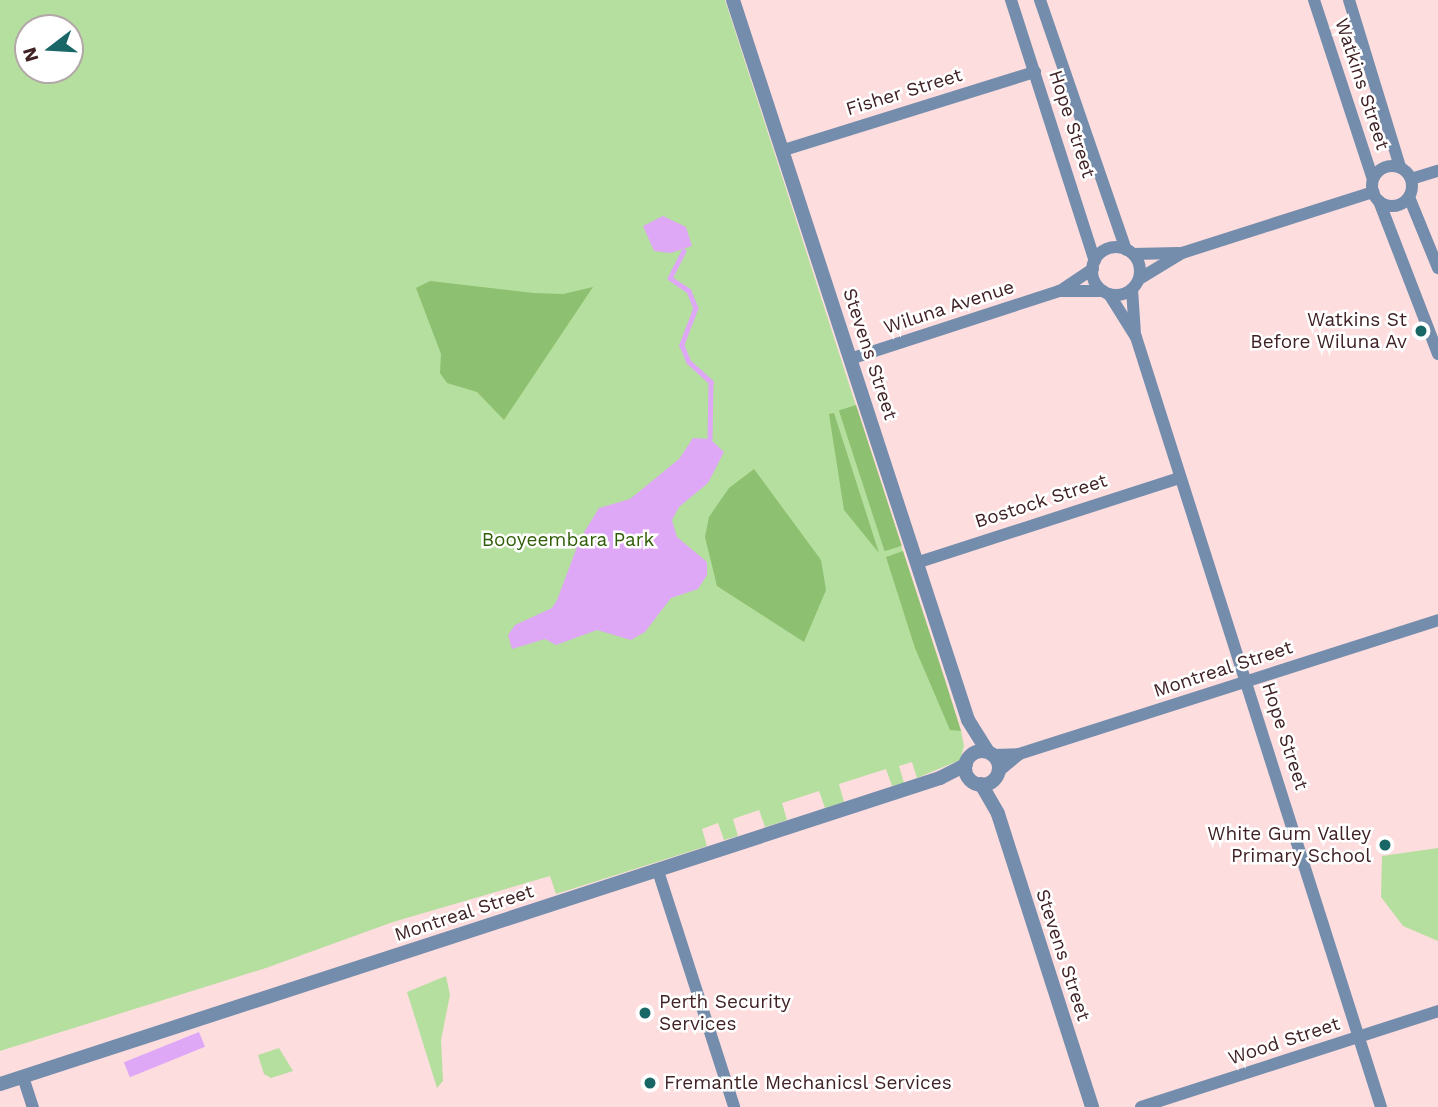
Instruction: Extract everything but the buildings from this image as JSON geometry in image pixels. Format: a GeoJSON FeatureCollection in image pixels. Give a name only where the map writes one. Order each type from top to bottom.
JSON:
{"type":"FeatureCollection","features":[{"type":"Feature","properties":{"kind":"street","name":"Stevens Street"},"geometry":{"type":"LineString","coordinates":[[733,0],[968,720],[980,772],[998,814],[1092,1107]]}},
{"type":"Feature","properties":{"kind":"street","name":"Hope Street"},"geometry":{"type":"LineString","coordinates":[[1011,0],[1094,265]]}},
{"type":"Feature","properties":{"kind":"street","name":"Hope Street"},"geometry":{"type":"LineString","coordinates":[[1040,0],[1129,252]]}},
{"type":"Feature","properties":{"kind":"street","name":"Watkins Street"},"geometry":{"type":"LineString","coordinates":[[1314,0],[1375,191],[1438,354]]}},
{"type":"Feature","properties":{"kind":"street","name":"Watkins Street"},"geometry":{"type":"LineString","coordinates":[[1349,0],[1400,167]]}},
{"type":"Feature","properties":{"kind":"street","name":"Fisher Street"},"geometry":{"type":"LineString","coordinates":[[784,150],[1035,72]]}},
{"type":"Feature","properties":{"kind":"street"},"geometry":{"type":"LineString","coordinates":[[1182,253],[1108,249],[1094,265],[1106,292],[1135,284],[1182,253],[1375,191],[1386,166],[1400,167],[1411,179],[1409,197],[1438,268]]}},
{"type":"Feature","properties":{"kind":"street"},"geometry":{"type":"LineString","coordinates":[[1411,179],[1438,171]]}},
{"type":"Feature","properties":{"kind":"street"},"geometry":{"type":"LineString","coordinates":[[1375,191],[1395,206],[1409,197]]}},
{"type":"Feature","properties":{"kind":"street"},"geometry":{"type":"LineString","coordinates":[[1129,252],[1139,266],[1135,284]]}},
{"type":"Feature","properties":{"kind":"street","name":"Wiluna Avenue"},"geometry":{"type":"LineString","coordinates":[[850,359],[1059,291],[1094,265]]}},
{"type":"Feature","properties":{"kind":"street","name":"Hope Street"},"geometry":{"type":"LineString","coordinates":[[1135,284],[1136,337],[1381,1107]]}},
{"type":"Feature","properties":{"kind":"street","name":"Wiluna Avenue"},"geometry":{"type":"LineString","coordinates":[[1059,291],[1106,292]]}},
{"type":"Feature","properties":{"kind":"street","name":"Hope Street"},"geometry":{"type":"LineString","coordinates":[[1106,292],[1136,337]]}},
{"type":"Feature","properties":{"kind":"street","name":"Bostock Street"},"geometry":{"type":"LineString","coordinates":[[916,563],[1179,478]]}},
{"type":"Feature","properties":{"kind":"street","name":"Montreal Street"},"geometry":{"type":"LineString","coordinates":[[0,1084],[940,778],[980,772],[1019,754],[1438,620]]}},
{"type":"Feature","properties":{"kind":"street","name":"Stevens Street"},"geometry":{"type":"LineString","coordinates":[[968,720],[990,753],[980,772]]}},
{"type":"Feature","properties":{"kind":"street"},"geometry":{"type":"LineString","coordinates":[[980,772],[990,753]]}},
{"type":"Feature","properties":{"kind":"street","name":"Montreal Street"},"geometry":{"type":"LineString","coordinates":[[990,753],[1019,754]]}},
{"type":"Feature","properties":{"kind":"street"},"geometry":{"type":"LineString","coordinates":[[658,871],[734,1107]]}},
{"type":"Feature","properties":{"kind":"street","name":"Wood Street"},"geometry":{"type":"LineString","coordinates":[[1142,1107],[1438,1011]]}},
{"type":"Feature","properties":{"kind":"street"},"geometry":{"type":"LineString","coordinates":[[23,1077],[33,1107]]}},
{"type":"Feature","properties":{"kind":"green space","name":"Booyeembara Park"},"geometry":{"type":"Polygon","coordinates":[[[0,0],[725,0],[961,731],[964,746],[960,760],[917,778],[912,762],[899,766],[904,783],[892,786],[886,769],[839,784],[844,802],[825,808],[819,791],[782,803],[787,820],[765,827],[759,810],[733,819],[738,836],[724,840],[718,823],[702,829],[707,846],[556,894],[550,876],[393,922],[266,968],[0,1051],[0,0]]]}},
{"type":"Feature","properties":{"kind":"green space"},"geometry":{"type":"Polygon","coordinates":[[[430,281],[533,293],[563,294],[593,287],[504,420],[477,392],[447,383],[440,373],[441,354],[416,288],[430,281]]]}},
{"type":"Feature","properties":{"kind":"green space"},"geometry":{"type":"Polygon","coordinates":[[[856,405],[902,546],[885,551],[839,411],[856,405]]]}},
{"type":"Feature","properties":{"kind":"green space"},"geometry":{"type":"Polygon","coordinates":[[[834,413],[879,553],[844,510],[829,414],[834,413]]]}},
{"type":"Feature","properties":{"kind":"green space"},"geometry":{"type":"Polygon","coordinates":[[[754,469],[821,560],[826,590],[804,642],[717,586],[705,537],[709,517],[729,488],[754,469]]]}},
{"type":"Feature","properties":{"kind":"green space"},"geometry":{"type":"Polygon","coordinates":[[[903,551],[961,731],[950,730],[915,648],[886,557],[903,551]]]}},
{"type":"Feature","properties":{"kind":"green space"},"geometry":{"type":"Polygon","coordinates":[[[1438,848],[1438,941],[1403,926],[1381,897],[1382,856],[1438,848]]]}},
{"type":"Feature","properties":{"kind":"green space"},"geometry":{"type":"Polygon","coordinates":[[[446,976],[450,995],[441,1040],[443,1081],[437,1088],[407,992],[446,976]]]}},
{"type":"Feature","properties":{"kind":"green space"},"geometry":{"type":"Polygon","coordinates":[[[279,1048],[293,1071],[271,1078],[264,1074],[258,1055],[279,1048]]]}},
{"type":"Feature","properties":{"kind":"shaded area"},"geometry":{"type":"Polygon","coordinates":[[[663,216],[686,227],[692,246],[671,253],[654,251],[643,226],[663,216]]]}},
{"type":"Feature","properties":{"kind":"shaded area"},"geometry":{"type":"Polygon","coordinates":[[[693,438],[710,439],[724,452],[708,483],[679,507],[672,520],[677,537],[707,562],[707,575],[698,589],[671,598],[645,632],[631,640],[597,630],[556,645],[545,639],[512,649],[508,635],[515,625],[552,608],[557,600],[580,539],[599,508],[630,499],[679,459],[693,438]]]}},
{"type":"Feature","properties":{"kind":"shaded area"},"geometry":{"type":"Polygon","coordinates":[[[199,1032],[205,1047],[130,1077],[124,1062],[199,1032]]]}},
{"type":"Feature","properties":{"kind":"waterway"},"geometry":{"type":"LineString","coordinates":[[684,251],[670,278],[689,291],[696,308],[682,345],[689,362],[711,382],[710,439]]}},
{"type":"Feature","properties":{"kind":"place","name":"Watkins St Before Wiluna Av"},"geometry":{"type":"Point","coordinates":[1421,331]}},
{"type":"Feature","properties":{"kind":"place","name":"White Gum Valley Primary School"},"geometry":{"type":"Point","coordinates":[1385,845]}},
{"type":"Feature","properties":{"kind":"place","name":"Perth Security Services"},"geometry":{"type":"Point","coordinates":[645,1013]}},
{"type":"Feature","properties":{"kind":"place","name":"Fremantle Mechanicsl Services"},"geometry":{"type":"Point","coordinates":[650,1083]}}]}
